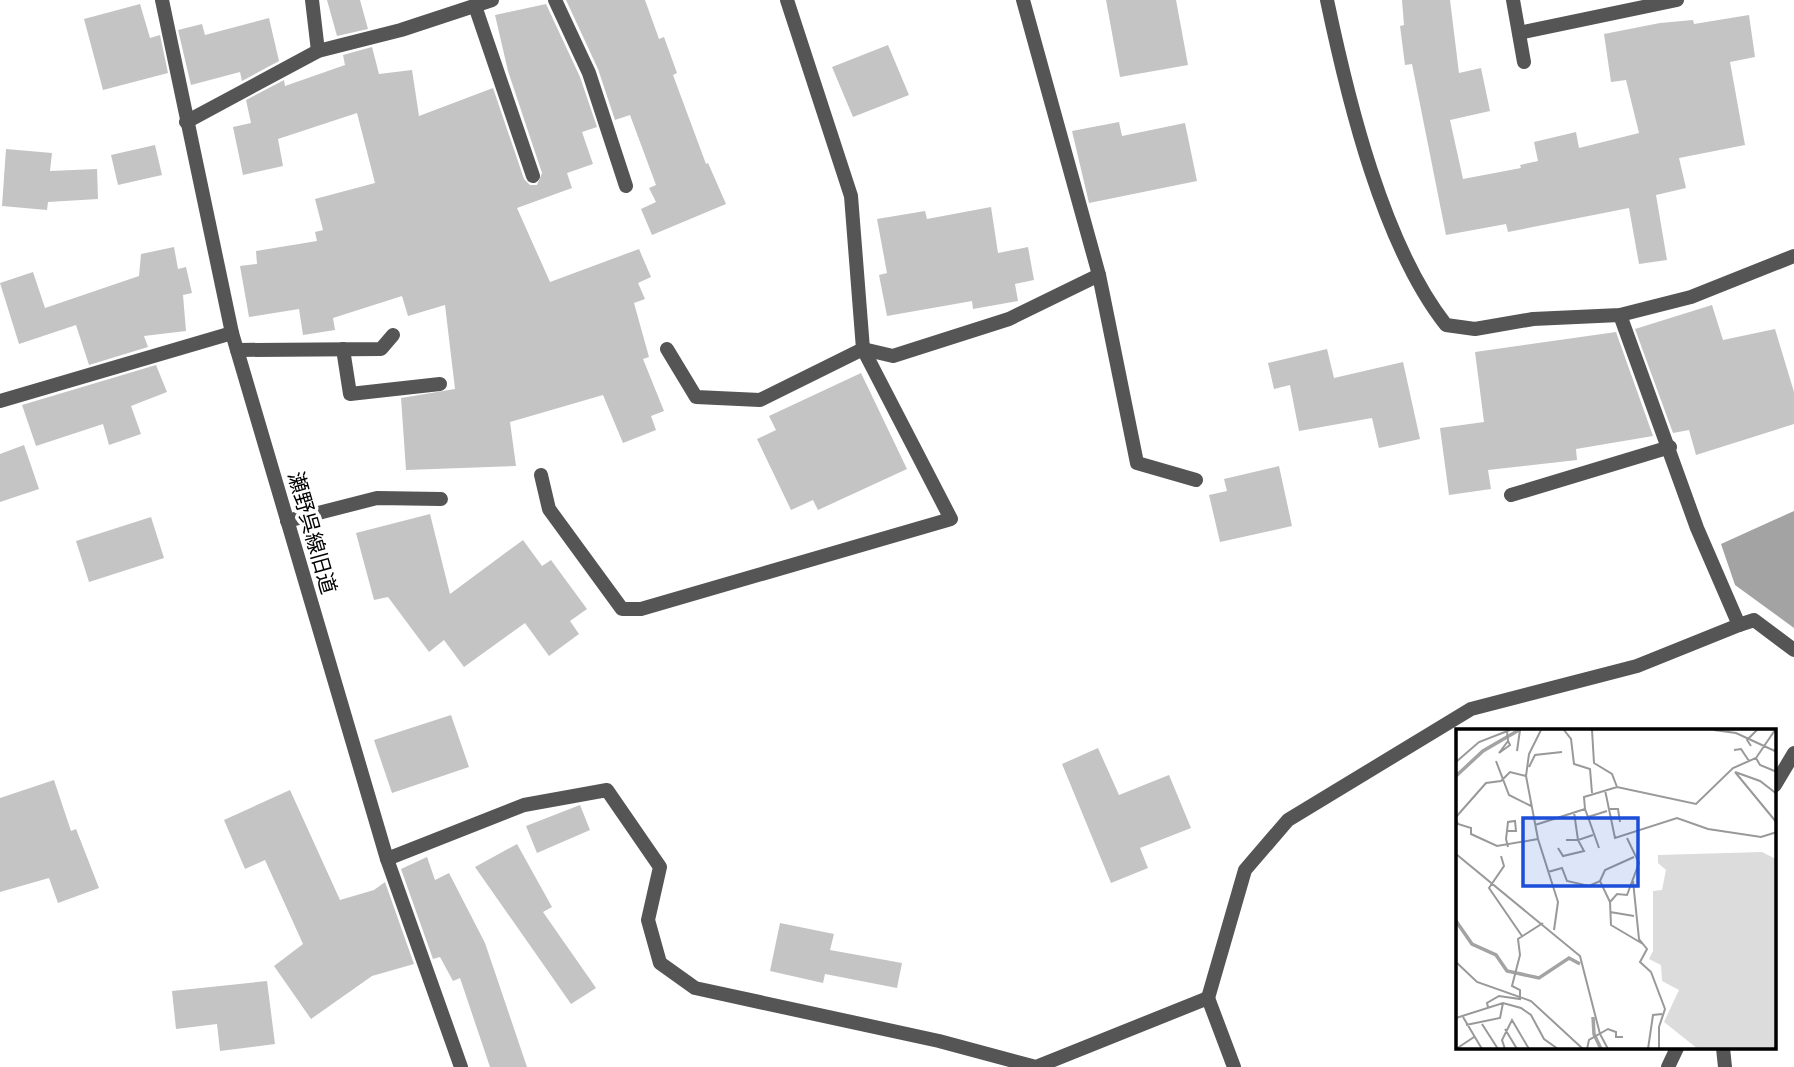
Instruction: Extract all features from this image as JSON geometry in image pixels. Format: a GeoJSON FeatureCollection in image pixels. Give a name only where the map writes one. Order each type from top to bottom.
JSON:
{"type":"FeatureCollection","features":[{"type":"Feature","properties":{"kind":"street","name":"瀬野呉線旧道"},"geometry":{"type":"LineString","coordinates":[[162,0],[232,333],[387,859],[461,1067]]}},
{"type":"Feature","properties":{"kind":"street"},"geometry":{"type":"LineString","coordinates":[[312,0],[318,51]]}},
{"type":"Feature","properties":{"kind":"street"},"geometry":{"type":"LineString","coordinates":[[187,122],[318,51],[492,0]]}},
{"type":"Feature","properties":{"kind":"street"},"geometry":{"type":"LineString","coordinates":[[555,0],[589,74],[626,186]]}},
{"type":"Feature","properties":{"kind":"street"},"geometry":{"type":"LineString","coordinates":[[541,475],[549,509],[622,609],[641,609],[951,519],[863,349],[851,196],[787,0]]}},
{"type":"Feature","properties":{"kind":"street"},"geometry":{"type":"LineString","coordinates":[[1023,0],[1098,275],[1137,463],[1196,480]]}},
{"type":"Feature","properties":{"kind":"street"},"geometry":{"type":"LineString","coordinates":[[1327,0],[1345,85],[1388,215],[1424,297],[1446,325],[1475,329],[1533,318],[1620,315],[1690,297],[1794,256]]}},
{"type":"Feature","properties":{"kind":"street"},"geometry":{"type":"LineString","coordinates":[[1513,0],[1524,62]]}},
{"type":"Feature","properties":{"kind":"street"},"geometry":{"type":"LineString","coordinates":[[1519,33],[1677,0]]}},
{"type":"Feature","properties":{"kind":"street"},"geometry":{"type":"LineString","coordinates":[[475,6],[533,176]]}},
{"type":"Feature","properties":{"kind":"street"},"geometry":{"type":"LineString","coordinates":[[667,349],[696,397],[760,400],[863,349],[893,356],[1009,318],[1098,275]]}},
{"type":"Feature","properties":{"kind":"street"},"geometry":{"type":"LineString","coordinates":[[1620,315],[1698,528],[1738,625]]}},
{"type":"Feature","properties":{"kind":"street"},"geometry":{"type":"LineString","coordinates":[[0,401],[232,333]]}},
{"type":"Feature","properties":{"kind":"street"},"geometry":{"type":"LineString","coordinates":[[237,350],[381,349],[393,335]]}},
{"type":"Feature","properties":{"kind":"street"},"geometry":{"type":"LineString","coordinates":[[343,349],[350,394],[440,384]]}},
{"type":"Feature","properties":{"kind":"street"},"geometry":{"type":"LineString","coordinates":[[1511,495],[1670,447]]}},
{"type":"Feature","properties":{"kind":"street"},"geometry":{"type":"LineString","coordinates":[[287,521],[377,498],[442,499]]}},
{"type":"Feature","properties":{"kind":"street"},"geometry":{"type":"LineString","coordinates":[[1234,1067],[1208,998],[1245,870],[1289,820],[1471,709],[1637,666],[1754,620],[1794,650]]}},
{"type":"Feature","properties":{"kind":"street"},"geometry":{"type":"LineString","coordinates":[[1776,783],[1794,753]]}},
{"type":"Feature","properties":{"kind":"street"},"geometry":{"type":"LineString","coordinates":[[387,859],[524,806],[607,790],[660,867],[648,920],[660,963],[695,988],[939,1041],[1036,1067],[1208,998]]}},
{"type":"Feature","properties":{"kind":"street"},"geometry":{"type":"LineString","coordinates":[[1668,1067],[1675,1050]]}},
{"type":"Feature","properties":{"kind":"shaded area"},"geometry":{"type":"Polygon","coordinates":[[[1794,511],[1794,628],[1735,585],[1721,544],[1794,511]]]}},
{"type":"Feature","properties":{"kind":"building"},"geometry":{"type":"Polygon","coordinates":[[[327,0],[360,0],[368,29],[337,36],[327,0]]]}},
{"type":"Feature","properties":{"kind":"building"},"geometry":{"type":"Polygon","coordinates":[[[566,0],[645,0],[659,39],[664,37],[677,73],[673,75],[706,164],[708,163],[726,204],[652,235],[641,209],[656,202],[649,188],[656,185],[630,115],[615,120],[598,69],[566,0]]]}},
{"type":"Feature","properties":{"kind":"building"},"geometry":{"type":"Polygon","coordinates":[[[1106,0],[1176,0],[1188,65],[1120,77],[1106,0]]]}},
{"type":"Feature","properties":{"kind":"building"},"geometry":{"type":"Polygon","coordinates":[[[1402,0],[1450,0],[1459,73],[1481,68],[1490,111],[1450,120],[1463,179],[1521,168],[1520,165],[1538,161],[1534,142],[1576,132],[1579,148],[1639,133],[1626,80],[1611,82],[1604,34],[1660,23],[1693,20],[1694,24],[1749,15],[1755,57],[1730,62],[1745,145],[1679,158],[1686,188],[1656,195],[1667,260],[1639,264],[1629,208],[1508,232],[1506,224],[1446,235],[1412,64],[1405,65],[1400,26],[1404,25],[1402,0]]]}},
{"type":"Feature","properties":{"kind":"building"},"geometry":{"type":"Polygon","coordinates":[[[140,4],[150,38],[160,35],[168,73],[103,90],[84,19],[140,4]]]}},
{"type":"Feature","properties":{"kind":"building"},"geometry":{"type":"Polygon","coordinates":[[[546,4],[580,77],[597,127],[582,132],[593,164],[567,173],[572,188],[517,208],[550,282],[639,249],[651,277],[638,283],[645,299],[634,303],[649,357],[643,359],[664,411],[651,416],[656,430],[623,443],[603,395],[510,422],[516,466],[406,470],[401,398],[455,389],[445,305],[408,316],[402,296],[333,318],[335,330],[303,335],[299,309],[249,317],[240,266],[257,264],[256,251],[317,241],[315,232],[323,230],[315,199],[375,183],[357,113],[278,139],[283,166],[243,175],[233,127],[251,123],[246,100],[284,80],[285,86],[345,65],[343,55],[372,47],[379,74],[412,70],[419,116],[493,88],[524,179],[530,185],[537,185],[542,173],[508,71],[495,15],[546,4]]]}},
{"type":"Feature","properties":{"kind":"building"},"geometry":{"type":"Polygon","coordinates":[[[269,18],[279,61],[242,81],[240,72],[191,85],[178,30],[202,24],[205,35],[269,18]]]}},
{"type":"Feature","properties":{"kind":"building"},"geometry":{"type":"Polygon","coordinates":[[[888,45],[909,95],[853,117],[832,67],[888,45]]]}},
{"type":"Feature","properties":{"kind":"building"},"geometry":{"type":"Polygon","coordinates":[[[1119,122],[1122,136],[1185,123],[1197,181],[1089,203],[1072,131],[1119,122]]]}},
{"type":"Feature","properties":{"kind":"building"},"geometry":{"type":"Polygon","coordinates":[[[155,145],[162,175],[118,185],[111,155],[155,145]]]}},
{"type":"Feature","properties":{"kind":"building"},"geometry":{"type":"Polygon","coordinates":[[[6,149],[52,153],[50,171],[97,169],[98,199],[48,202],[47,210],[2,206],[6,149]]]}},
{"type":"Feature","properties":{"kind":"building"},"geometry":{"type":"Polygon","coordinates":[[[991,207],[998,253],[1028,247],[1034,280],[1015,284],[1018,301],[973,309],[972,301],[887,316],[879,275],[887,273],[877,219],[925,211],[927,219],[991,207]]]}},
{"type":"Feature","properties":{"kind":"building"},"geometry":{"type":"Polygon","coordinates":[[[174,247],[178,269],[186,267],[192,293],[183,295],[186,331],[144,336],[148,347],[89,365],[76,325],[19,344],[0,283],[33,272],[45,308],[139,276],[141,254],[174,247]]]}},
{"type":"Feature","properties":{"kind":"building"},"geometry":{"type":"Polygon","coordinates":[[[1712,305],[1723,340],[1775,329],[1794,392],[1794,424],[1696,455],[1689,430],[1673,433],[1635,329],[1712,305]]]}},
{"type":"Feature","properties":{"kind":"building"},"geometry":{"type":"Polygon","coordinates":[[[1616,332],[1653,436],[1576,449],[1577,460],[1488,470],[1491,489],[1449,495],[1440,428],[1484,422],[1475,352],[1616,332]]]}},
{"type":"Feature","properties":{"kind":"building"},"geometry":{"type":"Polygon","coordinates":[[[1327,349],[1334,378],[1403,362],[1420,439],[1379,448],[1372,418],[1299,431],[1290,385],[1274,389],[1268,363],[1327,349]]]}},
{"type":"Feature","properties":{"kind":"building"},"geometry":{"type":"Polygon","coordinates":[[[156,365],[167,392],[131,406],[141,434],[109,445],[103,424],[36,446],[22,405],[156,365]]]}},
{"type":"Feature","properties":{"kind":"building"},"geometry":{"type":"Polygon","coordinates":[[[861,373],[907,469],[818,510],[813,500],[791,510],[757,439],[776,430],[769,416],[861,373]]]}},
{"type":"Feature","properties":{"kind":"building"},"geometry":{"type":"Polygon","coordinates":[[[24,445],[39,489],[0,502],[0,454],[24,445]]]}},
{"type":"Feature","properties":{"kind":"building"},"geometry":{"type":"Polygon","coordinates":[[[1279,466],[1292,526],[1220,542],[1209,495],[1227,491],[1224,479],[1279,466]]]}},
{"type":"Feature","properties":{"kind":"building"},"geometry":{"type":"Polygon","coordinates":[[[430,514],[450,594],[523,540],[542,566],[551,560],[587,609],[570,621],[579,634],[549,656],[525,623],[464,667],[444,640],[429,652],[388,597],[374,600],[356,533],[430,514]]]}},
{"type":"Feature","properties":{"kind":"building"},"geometry":{"type":"Polygon","coordinates":[[[151,517],[164,558],[89,582],[76,541],[151,517]]]}},
{"type":"Feature","properties":{"kind":"building"},"geometry":{"type":"Polygon","coordinates":[[[451,715],[469,767],[392,793],[374,740],[451,715]]]}},
{"type":"Feature","properties":{"kind":"building"},"geometry":{"type":"Polygon","coordinates":[[[1098,748],[1119,795],[1169,775],[1191,828],[1140,848],[1148,868],[1111,883],[1062,764],[1098,748]]]}},
{"type":"Feature","properties":{"kind":"building"},"geometry":{"type":"Polygon","coordinates":[[[54,780],[71,831],[76,829],[99,888],[58,903],[49,878],[0,892],[0,798],[54,780]]]}},
{"type":"Feature","properties":{"kind":"building"},"geometry":{"type":"Polygon","coordinates":[[[290,790],[340,900],[374,890],[385,882],[414,964],[372,976],[311,1019],[274,966],[303,944],[265,860],[245,869],[224,820],[290,790]]]}},
{"type":"Feature","properties":{"kind":"building"},"geometry":{"type":"Polygon","coordinates":[[[580,805],[590,830],[537,853],[526,826],[580,805]]]}},
{"type":"Feature","properties":{"kind":"building"},"geometry":{"type":"Polygon","coordinates":[[[517,844],[552,907],[543,912],[596,988],[571,1004],[475,867],[517,844]]]}},
{"type":"Feature","properties":{"kind":"building"},"geometry":{"type":"Polygon","coordinates":[[[427,857],[435,880],[449,873],[485,943],[527,1067],[490,1067],[460,978],[453,981],[440,957],[433,959],[401,869],[427,857]]]}},
{"type":"Feature","properties":{"kind":"building"},"geometry":{"type":"Polygon","coordinates":[[[780,923],[834,934],[830,950],[902,963],[897,988],[825,974],[823,983],[770,971],[780,923]]]}},
{"type":"Feature","properties":{"kind":"building"},"geometry":{"type":"Polygon","coordinates":[[[267,981],[275,1044],[220,1051],[217,1024],[176,1029],[172,991],[267,981]]]}}]}
